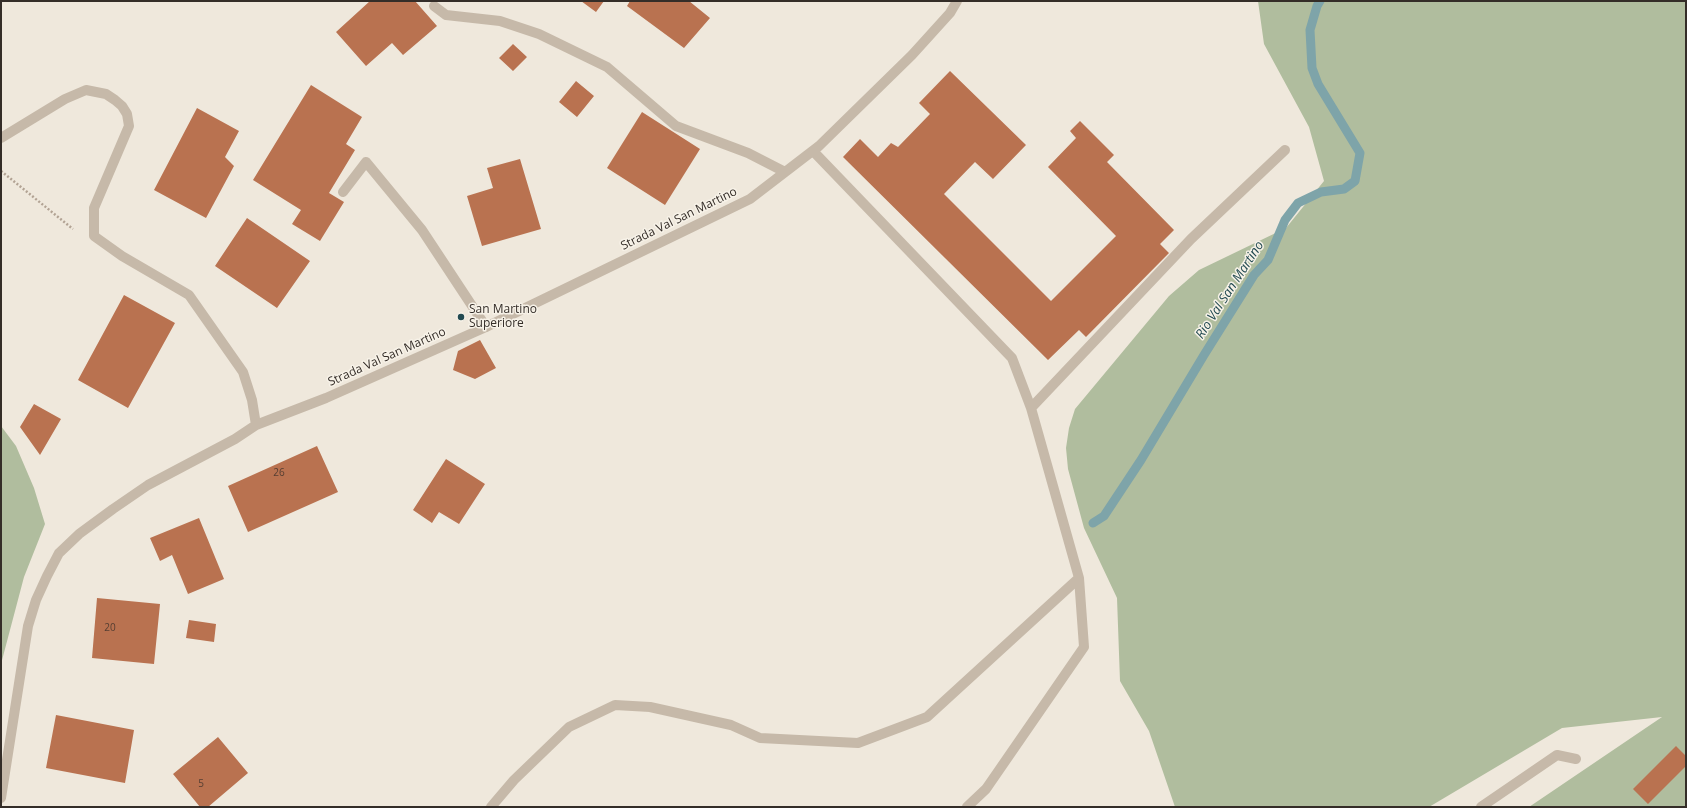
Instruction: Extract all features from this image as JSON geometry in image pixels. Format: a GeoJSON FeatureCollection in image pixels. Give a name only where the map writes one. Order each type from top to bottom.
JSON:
{"type":"FeatureCollection","features":[{"type":"Feature","properties":{"kind":"street","name":"Strada Val San Martino"},"geometry":{"type":"LineString","coordinates":[[1,798],[28,626],[36,600],[47,576],[60,553],[79,534],[148,485],[235,439],[256,425],[326,398],[486,327],[750,199],[813,151],[912,55],[950,13],[957,1]]}},
{"type":"Feature","properties":{"kind":"street"},"geometry":{"type":"LineString","coordinates":[[434,6],[446,15],[500,21],[539,34],[607,67],[676,126],[748,153],[785,172]]}},
{"type":"Feature","properties":{"kind":"street"},"geometry":{"type":"LineString","coordinates":[[1,138],[65,99],[86,90],[106,94],[122,106],[127,114],[129,126],[94,208],[94,236],[122,256],[189,294],[242,372],[252,400],[256,425]]}},
{"type":"Feature","properties":{"kind":"street"},"geometry":{"type":"LineString","coordinates":[[1031,408],[1191,239],[1285,150]]}},
{"type":"Feature","properties":{"kind":"street"},"geometry":{"type":"LineString","coordinates":[[813,151],[1012,358],[1031,408],[1079,578],[1084,647],[986,789],[967,807]]}},
{"type":"Feature","properties":{"kind":"street"},"geometry":{"type":"LineString","coordinates":[[343,192],[366,162],[422,230],[486,327]]}},
{"type":"Feature","properties":{"kind":"street"},"geometry":{"type":"LineString","coordinates":[[492,807],[514,780],[568,727],[615,705],[650,707],[724,723],[760,738],[858,743],[927,717],[1079,578]]}},
{"type":"Feature","properties":{"kind":"street"},"geometry":{"type":"LineString","coordinates":[[1481,807],[1557,755],[1576,759]]}},
{"type":"Feature","properties":{"kind":"path"},"geometry":{"type":"LineString","coordinates":[[1,171],[75,230],[94,236]]}},
{"type":"Feature","properties":{"kind":"green space"},"geometry":{"type":"Polygon","coordinates":[[[1258,1],[1686,1],[1686,807],[1529,807],[1662,717],[1562,728],[1429,807],[1175,807],[1149,731],[1120,681],[1117,598],[1084,528],[1068,469],[1066,448],[1069,428],[1075,409],[1169,296],[1199,270],[1286,228],[1324,181],[1309,127],[1264,44],[1258,1]]]}},
{"type":"Feature","properties":{"kind":"green space"},"geometry":{"type":"Polygon","coordinates":[[[1,426],[16,446],[34,488],[45,524],[24,577],[1,664],[1,426]]]}},
{"type":"Feature","properties":{"kind":"building"},"geometry":{"type":"Polygon","coordinates":[[[370,1],[415,1],[437,26],[403,55],[392,43],[366,66],[336,32],[370,1]]]}},
{"type":"Feature","properties":{"kind":"building"},"geometry":{"type":"Polygon","coordinates":[[[581,1],[604,1],[596,12],[581,1]]]}},
{"type":"Feature","properties":{"kind":"building"},"geometry":{"type":"Polygon","coordinates":[[[630,1],[689,1],[710,18],[684,48],[627,6],[630,1]]]}},
{"type":"Feature","properties":{"kind":"building"},"geometry":{"type":"Polygon","coordinates":[[[513,44],[527,57],[513,71],[499,58],[513,44]]]}},
{"type":"Feature","properties":{"kind":"building"},"geometry":{"type":"Polygon","coordinates":[[[950,71],[1026,145],[993,179],[975,162],[944,194],[1051,301],[1116,236],[1048,167],[1076,138],[1070,131],[1080,121],[1114,155],[1107,162],[1174,230],[1160,244],[1169,253],[1086,337],[1079,330],[1048,360],[843,157],[860,139],[878,157],[891,143],[898,147],[930,114],[919,103],[950,71]]]}},
{"type":"Feature","properties":{"kind":"building"},"geometry":{"type":"Polygon","coordinates":[[[576,81],[594,96],[577,117],[559,102],[576,81]]]}},
{"type":"Feature","properties":{"kind":"building"},"geometry":{"type":"Polygon","coordinates":[[[311,85],[362,117],[346,144],[355,150],[329,193],[344,202],[320,241],[292,224],[301,210],[253,180],[311,85]]]}},
{"type":"Feature","properties":{"kind":"building"},"geometry":{"type":"Polygon","coordinates":[[[197,108],[239,131],[225,157],[234,166],[206,218],[154,190],[197,108]]]}},
{"type":"Feature","properties":{"kind":"building"},"geometry":{"type":"Polygon","coordinates":[[[642,112],[700,149],[665,205],[607,168],[642,112]]]}},
{"type":"Feature","properties":{"kind":"building"},"geometry":{"type":"Polygon","coordinates":[[[520,159],[541,229],[482,246],[467,196],[493,188],[487,168],[520,159]]]}},
{"type":"Feature","properties":{"kind":"building"},"geometry":{"type":"Polygon","coordinates":[[[247,218],[310,261],[277,308],[215,266],[247,218]]]}},
{"type":"Feature","properties":{"kind":"building"},"geometry":{"type":"Polygon","coordinates":[[[124,295],[175,323],[128,408],[78,380],[124,295]]]}},
{"type":"Feature","properties":{"kind":"building"},"geometry":{"type":"Polygon","coordinates":[[[480,340],[496,368],[475,379],[453,370],[458,351],[480,340]]]}},
{"type":"Feature","properties":{"kind":"building"},"geometry":{"type":"Polygon","coordinates":[[[34,404],[61,419],[40,455],[20,427],[34,404]]]}},
{"type":"Feature","properties":{"kind":"building"},"geometry":{"type":"Polygon","coordinates":[[[317,446],[338,492],[248,532],[228,486],[317,446]]]}},
{"type":"Feature","properties":{"kind":"building"},"geometry":{"type":"Polygon","coordinates":[[[446,459],[485,484],[459,524],[439,512],[432,523],[413,510],[446,459]]]}},
{"type":"Feature","properties":{"kind":"building"},"geometry":{"type":"Polygon","coordinates":[[[199,518],[224,579],[188,594],[172,555],[160,561],[150,538],[199,518]]]}},
{"type":"Feature","properties":{"kind":"building"},"geometry":{"type":"Polygon","coordinates":[[[97,598],[160,604],[154,664],[92,658],[97,598]]]}},
{"type":"Feature","properties":{"kind":"building"},"geometry":{"type":"Polygon","coordinates":[[[189,620],[216,624],[214,642],[186,638],[189,620]]]}},
{"type":"Feature","properties":{"kind":"building"},"geometry":{"type":"Polygon","coordinates":[[[56,715],[134,730],[125,783],[46,768],[56,715]]]}},
{"type":"Feature","properties":{"kind":"building"},"geometry":{"type":"Polygon","coordinates":[[[218,737],[248,773],[208,807],[200,807],[173,774],[218,737]]]}},
{"type":"Feature","properties":{"kind":"building"},"geometry":{"type":"Polygon","coordinates":[[[1676,746],[1686,756],[1686,766],[1648,804],[1633,789],[1676,746]]]}},
{"type":"Feature","properties":{"kind":"waterway","name":"Rio Val San Martino"},"geometry":{"type":"LineString","coordinates":[[1093,523],[1104,516],[1141,460],[1254,275],[1268,260],[1285,220],[1298,203],[1321,192],[1344,189],[1355,181],[1360,153],[1318,84],[1312,68],[1310,30],[1317,6],[1320,1]]}},
{"type":"Feature","properties":{"kind":"place","name":"San Martino Superiore"},"geometry":{"type":"Point","coordinates":[461,317]}}]}
